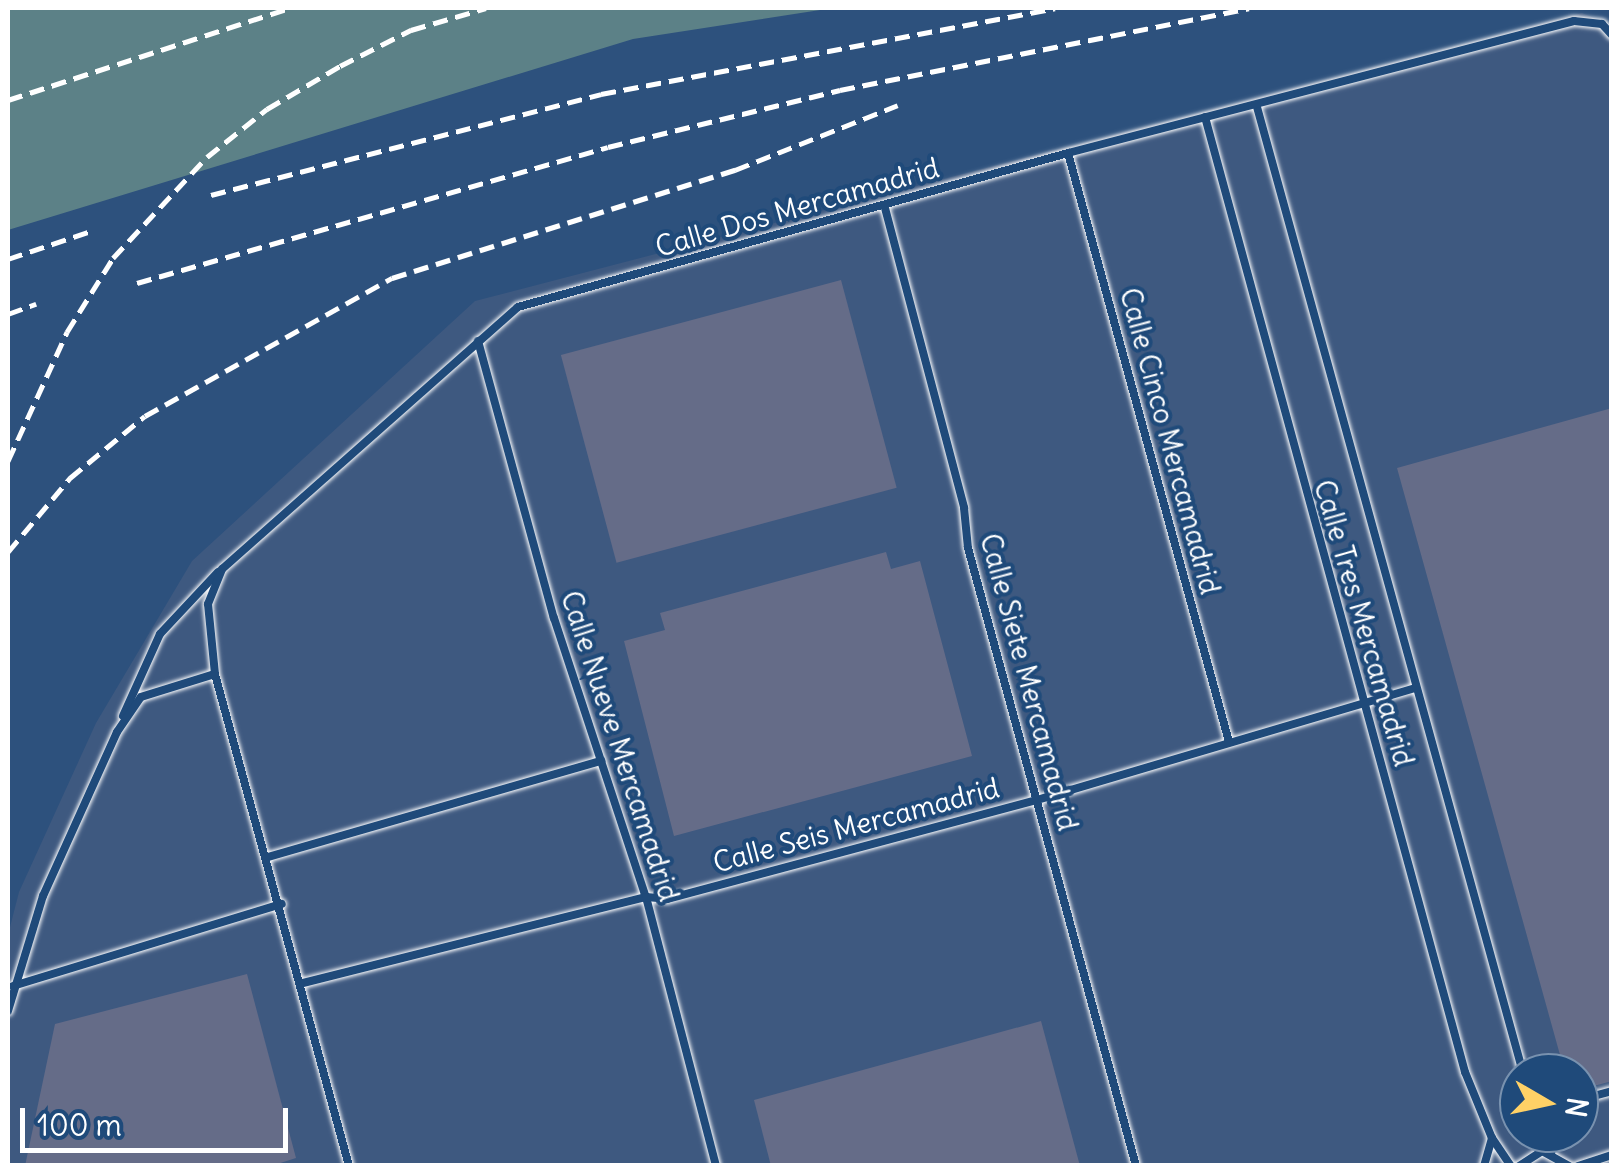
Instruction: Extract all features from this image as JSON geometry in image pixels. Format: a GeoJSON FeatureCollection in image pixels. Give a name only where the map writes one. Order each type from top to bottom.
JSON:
{"type":"FeatureCollection","features":[{"type":"Feature","properties":{"kind":"lane","name":"Calle Dos Mercamadrid"},"geometry":{"type":"LineString","coordinates":[[117,732],[160,634],[222,569],[518,307],[886,208],[1068,153],[1257,107],[1574,21],[1602,24],[1612,35]]}},
{"type":"Feature","properties":{"kind":"lane","name":"Calle Tres Mercamadrid"},"geometry":{"type":"LineString","coordinates":[[1257,107],[1516,1053]]}},
{"type":"Feature","properties":{"kind":"lane","name":"Calle Tres Mercamadrid"},"geometry":{"type":"LineString","coordinates":[[1206,117],[1465,1072],[1492,1138],[1511,1166]]}},
{"type":"Feature","properties":{"kind":"lane","name":"Calle Cinco Mercamadrid"},"geometry":{"type":"LineString","coordinates":[[1068,153],[1229,742]]}},
{"type":"Feature","properties":{"kind":"lane","name":"Calle Siete Mercamadrid"},"geometry":{"type":"LineString","coordinates":[[886,208],[1037,800],[1136,1166]]}},
{"type":"Feature","properties":{"kind":"lane","name":"Calle Nueve Mercamadrid"},"geometry":{"type":"LineString","coordinates":[[478,342],[554,618],[646,897],[716,1166]]}},
{"type":"Feature","properties":{"kind":"lane"},"geometry":{"type":"LineString","coordinates":[[222,569],[208,604],[215,674],[282,904],[349,1166]]}},
{"type":"Feature","properties":{"kind":"lane"},"geometry":{"type":"LineString","coordinates":[[8,1011],[43,896],[117,732],[140,697],[215,674]]}},
{"type":"Feature","properties":{"kind":"lane","name":"Calle Seis Mercamadrid"},"geometry":{"type":"LineString","coordinates":[[303,984],[646,897],[667,899],[1037,800],[1416,688]]}},
{"type":"Feature","properties":{"kind":"lane"},"geometry":{"type":"LineString","coordinates":[[268,858],[601,761]]}},
{"type":"Feature","properties":{"kind":"lane"},"geometry":{"type":"LineString","coordinates":[[13,986],[282,904]]}},
{"type":"Feature","properties":{"kind":"lane"},"geometry":{"type":"LineString","coordinates":[[1484,1166],[1492,1138]]}},
{"type":"Feature","properties":{"kind":"lane"},"geometry":{"type":"LineString","coordinates":[[1578,1166],[1612,1155]]}},
{"type":"Feature","properties":{"kind":"shaded area"},"geometry":{"type":"Polygon","coordinates":[[[1582,13],[1611,25],[1611,1165],[8,1166],[8,935],[19,892],[96,723],[192,561],[475,301],[1582,13]]]}},
{"type":"Feature","properties":{"kind":"green space"},"geometry":{"type":"Polygon","coordinates":[[[8,8],[833,8],[633,39],[8,230],[8,8]]]}},
{"type":"Feature","properties":{"kind":"building"},"geometry":{"type":"Polygon","coordinates":[[[841,280],[897,488],[617,563],[561,355],[841,280]]]}},
{"type":"Feature","properties":{"kind":"building"},"geometry":{"type":"Polygon","coordinates":[[[1612,408],[1612,1081],[1599,1085],[1599,1053],[1559,1053],[1397,468],[1612,408]]]}},
{"type":"Feature","properties":{"kind":"building"},"geometry":{"type":"Polygon","coordinates":[[[886,552],[891,569],[920,561],[972,756],[674,836],[624,641],[665,630],[660,613],[886,552]]]}},
{"type":"Feature","properties":{"kind":"building"},"geometry":{"type":"Polygon","coordinates":[[[247,974],[296,1158],[271,1166],[25,1166],[55,1024],[247,974]]]}},
{"type":"Feature","properties":{"kind":"building"},"geometry":{"type":"Polygon","coordinates":[[[1041,1021],[1080,1166],[771,1166],[754,1100],[1041,1021]]]}},
{"type":"Feature","properties":{"kind":"railway"},"geometry":{"type":"LineString","coordinates":[[8,100],[289,8]]}},
{"type":"Feature","properties":{"kind":"railway"},"geometry":{"type":"LineString","coordinates":[[8,461],[67,332],[113,258],[207,157],[267,109],[340,66],[411,30],[486,8]]}},
{"type":"Feature","properties":{"kind":"railway"},"geometry":{"type":"LineString","coordinates":[[211,195],[601,94],[1055,8]]}},
{"type":"Feature","properties":{"kind":"railway"},"geometry":{"type":"LineString","coordinates":[[137,283],[608,147],[840,90],[1249,8]]}},
{"type":"Feature","properties":{"kind":"railway"},"geometry":{"type":"LineString","coordinates":[[8,552],[70,478],[145,416],[392,278],[735,170],[898,105]]}},
{"type":"Feature","properties":{"kind":"railway"},"geometry":{"type":"LineString","coordinates":[[8,259],[91,231]]}},
{"type":"Feature","properties":{"kind":"railway"},"geometry":{"type":"LineString","coordinates":[[8,314],[36,304]]}}]}
